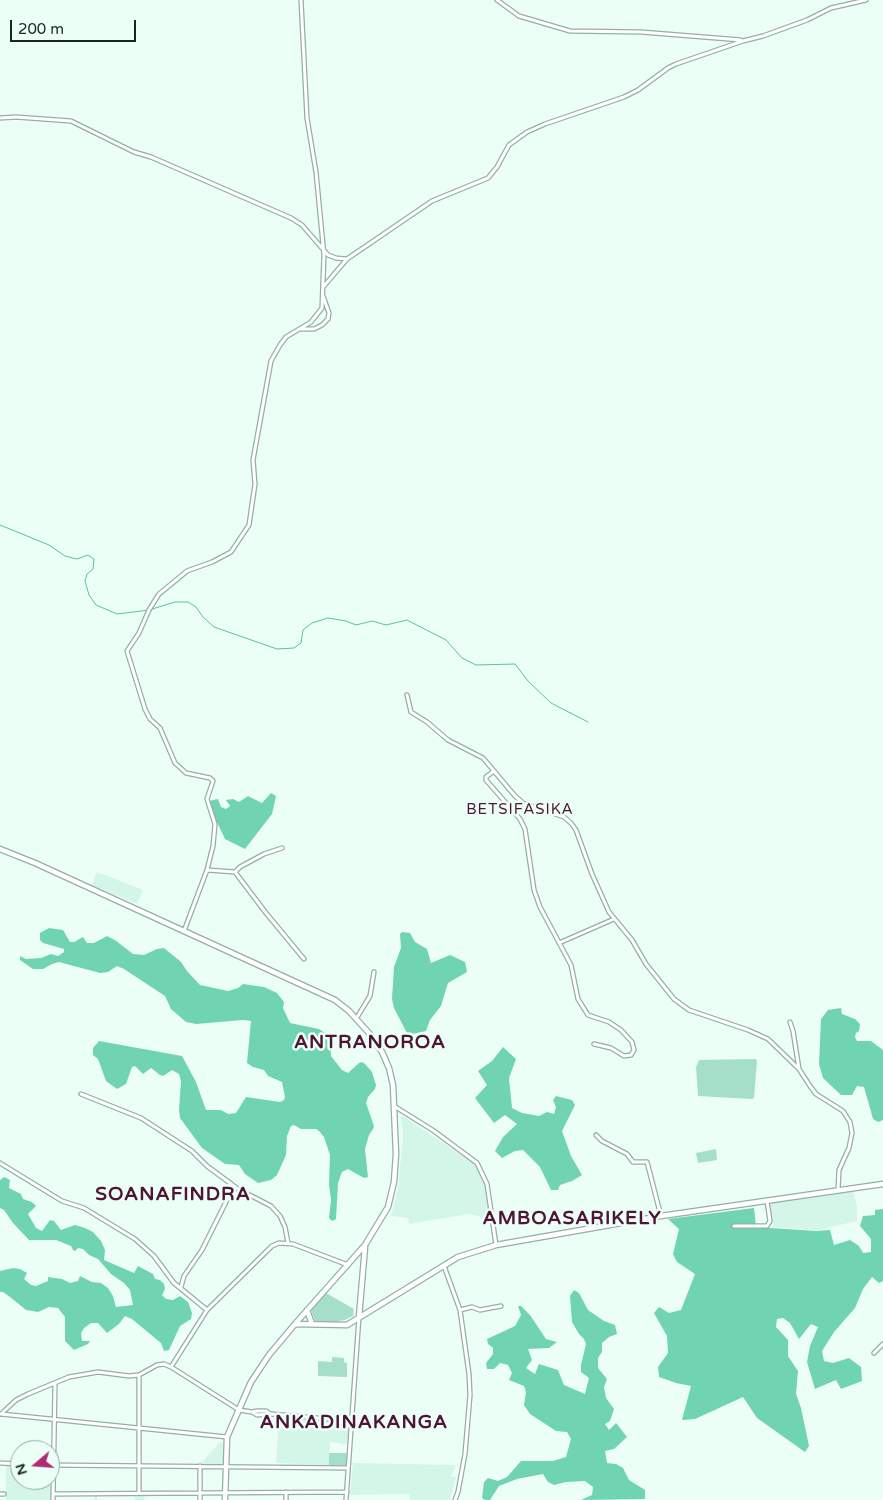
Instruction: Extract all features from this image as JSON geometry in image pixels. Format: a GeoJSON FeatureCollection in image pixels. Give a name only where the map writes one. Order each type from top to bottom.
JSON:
{"type":"FeatureCollection","features":[{"type":"Feature","properties":{"kind":"street"},"geometry":{"type":"LineString","coordinates":[[184,931],[207,870],[213,846],[215,824],[208,799],[213,781],[210,778],[186,773],[175,763],[160,728],[150,719],[145,709],[127,651],[139,633],[149,610],[159,594],[187,571],[212,562],[231,552],[249,525],[256,484],[253,460],[270,361],[280,344],[311,322],[322,308],[323,248],[316,172],[306,118],[301,0]]}},
{"type":"Feature","properties":{"kind":"street"},"geometry":{"type":"LineString","coordinates":[[497,0],[519,16],[570,31],[641,32],[744,41]]}},
{"type":"Feature","properties":{"kind":"street"},"geometry":{"type":"LineString","coordinates":[[323,286],[347,259],[432,201],[488,178],[497,167],[509,145],[527,132],[544,124],[624,97],[638,90],[668,68],[807,20],[831,8],[866,0]]}},
{"type":"Feature","properties":{"kind":"street"},"geometry":{"type":"LineString","coordinates":[[0,118],[16,117],[71,121],[134,152],[150,156],[291,218],[302,225],[328,255],[347,259]]}},
{"type":"Feature","properties":{"kind":"street"},"geometry":{"type":"LineString","coordinates":[[299,329],[314,329],[328,319],[330,313],[323,295]]}},
{"type":"Feature","properties":{"kind":"street"},"geometry":{"type":"LineString","coordinates":[[407,695],[411,712],[427,722],[448,740],[483,758],[523,803],[564,817],[571,823],[576,830],[592,874],[609,912],[632,940],[646,964],[674,999],[689,1010],[748,1030],[768,1039],[799,1069],[816,1094],[843,1111],[850,1122],[852,1133],[839,1170],[838,1190]]}},
{"type":"Feature","properties":{"kind":"street"},"geometry":{"type":"LineString","coordinates":[[494,771],[486,777],[486,780],[520,819],[524,829],[534,890],[540,907],[570,965],[578,999],[588,1014],[609,1022],[621,1030],[632,1042],[634,1050],[631,1055],[624,1056],[611,1048],[594,1044]]}},
{"type":"Feature","properties":{"kind":"street"},"geometry":{"type":"LineString","coordinates":[[236,872],[240,867],[264,854],[282,848]]}},
{"type":"Feature","properties":{"kind":"street"},"geometry":{"type":"LineString","coordinates":[[0,849],[35,863],[335,1000],[369,1033],[382,1052],[388,1068],[393,1085],[396,1154],[394,1182],[388,1207],[365,1245],[269,1355],[251,1382],[227,1437],[225,1500]]}},
{"type":"Feature","properties":{"kind":"street"},"geometry":{"type":"LineString","coordinates":[[207,870],[236,872],[266,913],[304,959]]}},
{"type":"Feature","properties":{"kind":"street"},"geometry":{"type":"LineString","coordinates":[[559,943],[614,919]]}},
{"type":"Feature","properties":{"kind":"street"},"geometry":{"type":"LineString","coordinates":[[356,1019],[370,996],[374,972]]}},
{"type":"Feature","properties":{"kind":"street"},"geometry":{"type":"LineString","coordinates":[[790,1022],[799,1069]]}},
{"type":"Feature","properties":{"kind":"street"},"geometry":{"type":"LineString","coordinates":[[81,1094],[141,1118],[192,1151],[207,1166],[234,1186],[271,1206],[280,1216],[285,1227],[288,1243]]}},
{"type":"Feature","properties":{"kind":"street"},"geometry":{"type":"LineString","coordinates":[[394,1106],[434,1131],[477,1162],[487,1184],[496,1245]]}},
{"type":"Feature","properties":{"kind":"street"},"geometry":{"type":"LineString","coordinates":[[596,1135],[602,1141],[627,1154],[633,1162],[647,1162],[661,1216]]}},
{"type":"Feature","properties":{"kind":"street"},"geometry":{"type":"LineString","coordinates":[[0,1163],[62,1201],[84,1208],[135,1239],[154,1256],[174,1284],[207,1310]]}},
{"type":"Feature","properties":{"kind":"street"},"geometry":{"type":"LineString","coordinates":[[295,1324],[347,1324],[360,1318],[458,1257],[496,1245],[661,1216],[883,1184]]}},
{"type":"Feature","properties":{"kind":"street"},"geometry":{"type":"LineString","coordinates":[[181,1287],[184,1276],[202,1250],[234,1186]]}},
{"type":"Feature","properties":{"kind":"street"},"geometry":{"type":"LineString","coordinates":[[734,1226],[767,1226],[770,1221],[767,1200]]}},
{"type":"Feature","properties":{"kind":"street"},"geometry":{"type":"LineString","coordinates":[[171,1367],[207,1310],[272,1246],[279,1243],[293,1244],[348,1265]]}},
{"type":"Feature","properties":{"kind":"street"},"geometry":{"type":"LineString","coordinates":[[346,1500],[365,1245]]}},
{"type":"Feature","properties":{"kind":"street"},"geometry":{"type":"LineString","coordinates":[[444,1266],[460,1310],[467,1353],[470,1395],[465,1454],[455,1500]]}},
{"type":"Feature","properties":{"kind":"street"},"geometry":{"type":"LineString","coordinates":[[460,1310],[472,1307],[480,1310],[501,1306]]}},
{"type":"Feature","properties":{"kind":"street"},"geometry":{"type":"LineString","coordinates":[[307,1310],[312,1324]]}},
{"type":"Feature","properties":{"kind":"street"},"geometry":{"type":"LineString","coordinates":[[874,1353],[883,1344]]}},
{"type":"Feature","properties":{"kind":"street"},"geometry":{"type":"LineString","coordinates":[[0,1414],[22,1397],[69,1377],[98,1372],[129,1376],[139,1375],[157,1365],[164,1364],[239,1410],[252,1412],[257,1415],[271,1414],[352,1421]]}},
{"type":"Feature","properties":{"kind":"street"},"geometry":{"type":"LineString","coordinates":[[139,1375],[139,1493]]}},
{"type":"Feature","properties":{"kind":"street"},"geometry":{"type":"LineString","coordinates":[[53,1440],[55,1383]]}},
{"type":"Feature","properties":{"kind":"street"},"geometry":{"type":"LineString","coordinates":[[0,1414],[227,1437]]}},
{"type":"Feature","properties":{"kind":"street"},"geometry":{"type":"LineString","coordinates":[[60,1465],[348,1468]]}},
{"type":"Feature","properties":{"kind":"street"},"geometry":{"type":"LineString","coordinates":[[200,1466],[200,1500]]}},
{"type":"Feature","properties":{"kind":"street"},"geometry":{"type":"LineString","coordinates":[[53,1490],[53,1500]]}},
{"type":"Feature","properties":{"kind":"street"},"geometry":{"type":"LineString","coordinates":[[286,1492],[286,1500]]}},
{"type":"Feature","properties":{"kind":"street"},"geometry":{"type":"LineString","coordinates":[[53,1494],[347,1492]]}},
{"type":"Feature","properties":{"kind":"shaded area"},"geometry":{"type":"Polygon","coordinates":[[[97,872],[143,890],[137,904],[92,885],[97,872]]]}},
{"type":"Feature","properties":{"kind":"shaded area"},"geometry":{"type":"Polygon","coordinates":[[[756,1059],[754,1098],[698,1096],[696,1067],[699,1060],[756,1059]]]}},
{"type":"Feature","properties":{"kind":"shaded area"},"geometry":{"type":"Polygon","coordinates":[[[403,1116],[476,1165],[486,1188],[491,1224],[486,1224],[479,1216],[469,1214],[409,1224],[408,1218],[391,1216],[398,1188],[403,1136],[401,1117],[403,1116]]]}},
{"type":"Feature","properties":{"kind":"shaded area"},"geometry":{"type":"Polygon","coordinates":[[[716,1149],[717,1160],[698,1163],[696,1153],[716,1149]]]}},
{"type":"Feature","properties":{"kind":"shaded area"},"geometry":{"type":"Polygon","coordinates":[[[853,1191],[857,1206],[857,1221],[818,1230],[773,1227],[770,1202],[853,1191]]]}},
{"type":"Feature","properties":{"kind":"shaded area"},"geometry":{"type":"Polygon","coordinates":[[[326,1293],[354,1309],[353,1316],[345,1320],[333,1322],[315,1321],[311,1310],[326,1293]]]}},
{"type":"Feature","properties":{"kind":"shaded area"},"geometry":{"type":"Polygon","coordinates":[[[332,1357],[344,1358],[344,1362],[347,1363],[347,1377],[318,1376],[318,1361],[332,1362],[332,1357]]]}},
{"type":"Feature","properties":{"kind":"shaded area"},"geometry":{"type":"Polygon","coordinates":[[[279,1417],[343,1423],[349,1428],[348,1442],[346,1444],[330,1442],[329,1465],[276,1463],[279,1417]]]}},
{"type":"Feature","properties":{"kind":"shaded area"},"geometry":{"type":"Polygon","coordinates":[[[220,1442],[225,1444],[224,1466],[206,1465],[203,1469],[202,1495],[145,1493],[144,1500],[136,1500],[133,1495],[98,1495],[97,1500],[94,1500],[94,1495],[54,1495],[54,1500],[6,1500],[6,1466],[10,1466],[10,1490],[137,1492],[137,1475],[141,1475],[142,1490],[197,1491],[198,1467],[220,1442]]]}},
{"type":"Feature","properties":{"kind":"shaded area"},"geometry":{"type":"Polygon","coordinates":[[[329,1453],[347,1453],[346,1465],[329,1465],[329,1453]]]}},
{"type":"Feature","properties":{"kind":"shaded area"},"geometry":{"type":"Polygon","coordinates":[[[353,1463],[456,1465],[451,1477],[456,1477],[450,1500],[410,1500],[409,1494],[350,1495],[353,1463]]]}},
{"type":"Feature","properties":{"kind":"green space"},"geometry":{"type":"Polygon","coordinates":[[[271,793],[276,796],[272,814],[245,849],[225,839],[209,801],[218,799],[221,807],[226,809],[230,806],[226,800],[233,799],[239,802],[248,796],[262,803],[271,793]]]}},
{"type":"Feature","properties":{"kind":"green space"},"geometry":{"type":"Polygon","coordinates":[[[49,928],[63,930],[70,942],[83,937],[87,943],[94,943],[107,936],[133,954],[144,955],[164,948],[181,962],[200,985],[228,991],[238,988],[243,984],[264,987],[277,993],[284,1002],[283,1008],[290,1023],[319,1029],[328,1035],[330,1038],[331,1056],[342,1070],[348,1073],[359,1063],[365,1064],[372,1072],[376,1085],[366,1103],[374,1126],[365,1149],[368,1177],[364,1178],[348,1169],[342,1172],[338,1183],[336,1219],[332,1221],[329,1218],[331,1200],[329,1184],[330,1155],[324,1137],[319,1131],[316,1129],[301,1129],[294,1125],[291,1126],[287,1136],[286,1155],[277,1175],[271,1180],[258,1183],[245,1174],[239,1165],[225,1164],[202,1148],[180,1118],[181,1081],[179,1074],[172,1070],[163,1076],[151,1068],[143,1074],[135,1066],[132,1067],[126,1084],[117,1089],[106,1081],[98,1059],[93,1055],[93,1048],[99,1041],[182,1056],[196,1082],[206,1110],[221,1110],[228,1114],[236,1113],[246,1097],[280,1102],[285,1097],[282,1082],[268,1076],[264,1070],[247,1063],[251,1021],[196,1024],[186,1022],[171,1009],[165,996],[117,966],[108,972],[100,973],[59,962],[43,969],[33,969],[20,960],[20,956],[26,959],[41,958],[51,954],[58,956],[64,952],[64,949],[43,943],[40,940],[40,933],[49,928]]]}},
{"type":"Feature","properties":{"kind":"green space"},"geometry":{"type":"Polygon","coordinates":[[[402,932],[410,933],[415,942],[427,949],[431,963],[450,955],[465,962],[467,972],[448,983],[441,1006],[430,1020],[426,1031],[408,1035],[394,1008],[392,999],[394,967],[401,948],[400,934],[402,932]]]}},
{"type":"Feature","properties":{"kind":"green space"},"geometry":{"type":"Polygon","coordinates":[[[841,1008],[842,1014],[855,1019],[860,1024],[859,1031],[855,1037],[857,1041],[871,1041],[883,1050],[883,1120],[878,1122],[873,1119],[864,1087],[857,1086],[852,1095],[841,1095],[823,1078],[819,1064],[821,1019],[828,1010],[841,1008]]]}},
{"type":"Feature","properties":{"kind":"green space"},"geometry":{"type":"Polygon","coordinates":[[[503,1047],[516,1059],[509,1078],[512,1108],[522,1113],[539,1116],[547,1112],[554,1114],[556,1107],[553,1100],[556,1096],[572,1100],[575,1105],[562,1131],[571,1156],[582,1175],[560,1185],[558,1190],[551,1190],[540,1167],[523,1150],[515,1151],[502,1158],[495,1151],[503,1137],[517,1124],[505,1115],[494,1123],[475,1098],[487,1085],[478,1071],[492,1061],[503,1047]]]}},
{"type":"Feature","properties":{"kind":"green space"},"geometry":{"type":"Polygon","coordinates":[[[4,1177],[10,1180],[9,1188],[21,1194],[23,1199],[32,1202],[36,1206],[28,1214],[36,1228],[42,1231],[50,1220],[54,1221],[61,1230],[75,1225],[85,1228],[93,1232],[101,1241],[105,1250],[104,1260],[134,1273],[138,1266],[153,1274],[155,1279],[160,1280],[164,1284],[165,1289],[162,1295],[166,1299],[173,1300],[180,1296],[188,1302],[192,1313],[191,1319],[180,1326],[169,1350],[164,1351],[161,1343],[132,1319],[125,1316],[119,1324],[107,1333],[98,1323],[91,1323],[81,1333],[82,1341],[90,1341],[88,1344],[74,1350],[65,1341],[65,1317],[58,1308],[49,1307],[38,1312],[26,1310],[3,1292],[0,1292],[0,1271],[13,1268],[27,1273],[24,1279],[31,1285],[36,1286],[48,1281],[48,1277],[62,1279],[70,1283],[78,1281],[80,1276],[92,1282],[101,1283],[108,1288],[113,1296],[116,1307],[133,1305],[130,1290],[124,1283],[111,1274],[98,1259],[89,1255],[83,1249],[78,1248],[75,1251],[71,1246],[56,1240],[29,1240],[4,1210],[0,1208],[0,1180],[4,1177]]]}},
{"type":"Feature","properties":{"kind":"green space"},"geometry":{"type":"Polygon","coordinates":[[[754,1208],[756,1227],[816,1231],[830,1230],[834,1245],[850,1240],[859,1246],[863,1253],[871,1252],[871,1239],[860,1226],[863,1216],[875,1215],[875,1210],[883,1209],[883,1281],[879,1283],[872,1277],[863,1289],[855,1308],[834,1332],[822,1351],[824,1361],[833,1363],[849,1358],[861,1367],[862,1381],[841,1389],[836,1380],[815,1389],[807,1362],[810,1346],[818,1327],[811,1324],[799,1339],[790,1323],[783,1318],[777,1319],[776,1327],[788,1340],[788,1356],[798,1371],[796,1394],[809,1446],[805,1452],[757,1418],[743,1397],[695,1419],[682,1420],[691,1386],[659,1377],[658,1367],[668,1353],[667,1336],[654,1313],[659,1307],[669,1313],[681,1310],[695,1274],[677,1262],[673,1254],[679,1229],[668,1219],[754,1208]]]}},
{"type":"Feature","properties":{"kind":"green space"},"geometry":{"type":"Polygon","coordinates":[[[574,1290],[579,1293],[588,1310],[604,1321],[615,1325],[617,1334],[609,1337],[602,1343],[602,1352],[598,1358],[598,1368],[607,1379],[604,1387],[606,1398],[614,1409],[610,1421],[605,1424],[609,1430],[616,1423],[627,1437],[614,1449],[605,1451],[607,1463],[616,1464],[623,1468],[629,1480],[645,1490],[645,1499],[581,1500],[592,1495],[593,1487],[585,1481],[554,1485],[548,1482],[543,1474],[517,1479],[499,1486],[490,1500],[485,1500],[482,1498],[484,1482],[488,1478],[498,1481],[507,1477],[521,1461],[553,1461],[566,1457],[571,1439],[567,1432],[556,1431],[530,1414],[524,1405],[526,1392],[524,1386],[509,1380],[512,1373],[508,1365],[500,1363],[494,1369],[487,1369],[486,1363],[493,1354],[493,1348],[488,1344],[487,1339],[515,1326],[521,1315],[518,1306],[521,1306],[530,1315],[546,1339],[557,1342],[549,1348],[528,1349],[532,1360],[526,1368],[535,1374],[539,1364],[558,1370],[564,1385],[585,1394],[589,1378],[581,1372],[581,1365],[586,1344],[572,1322],[570,1296],[574,1290]]]}},
{"type":"Feature","properties":{"kind":"waterway"},"geometry":{"type":"LineString","coordinates":[[0,525],[49,545],[65,556],[77,559],[88,555],[94,559],[93,569],[87,574],[85,581],[89,595],[96,605],[117,614],[149,610],[175,602],[188,602],[196,607],[214,627],[277,649],[294,648],[301,643],[303,630],[312,623],[328,618],[356,625],[372,621],[386,625],[407,620],[446,640],[462,658],[476,665],[515,664],[528,681],[551,703],[588,722]]}},
{"type":"Feature","properties":{"kind":"district","name":"BETSIFASIKA"},"geometry":{"type":"Point","coordinates":[520,810]}},
{"type":"Feature","properties":{"kind":"district","name":"ANTRANOROA"},"geometry":{"type":"Point","coordinates":[370,1043]}},
{"type":"Feature","properties":{"kind":"district","name":"SOANAFINDRA"},"geometry":{"type":"Point","coordinates":[173,1195]}},
{"type":"Feature","properties":{"kind":"district","name":"AMBOASARIKELY"},"geometry":{"type":"Point","coordinates":[572,1219]}},
{"type":"Feature","properties":{"kind":"district","name":"ANKADINAKANGA"},"geometry":{"type":"Point","coordinates":[354,1423]}}]}
